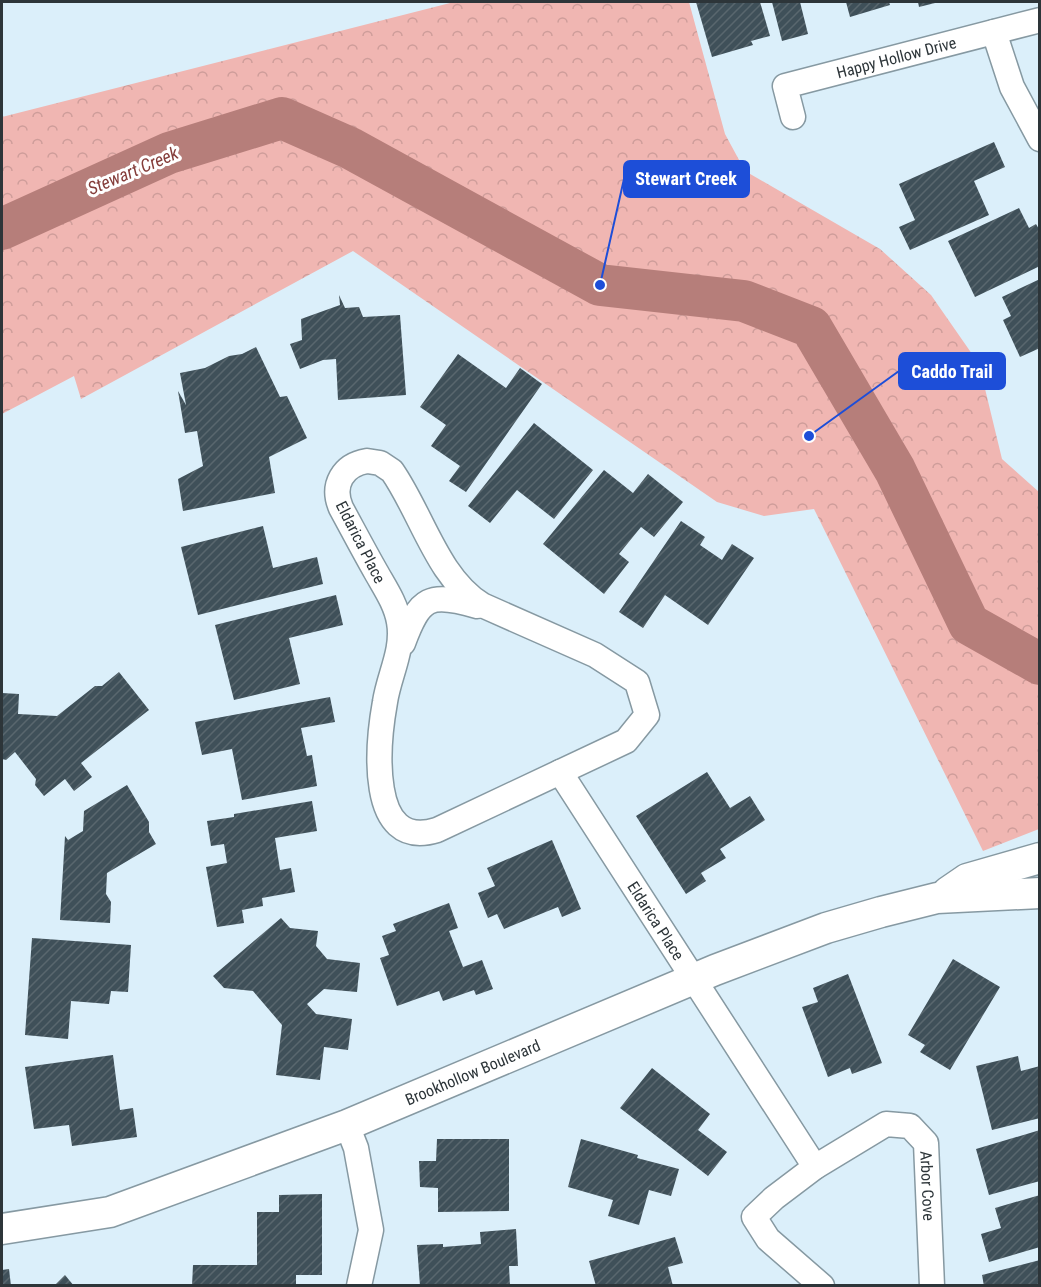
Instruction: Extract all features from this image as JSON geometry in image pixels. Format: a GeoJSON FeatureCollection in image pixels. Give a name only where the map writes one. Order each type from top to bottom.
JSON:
{"type":"FeatureCollection","features":[{"type":"Feature","properties":{"kind":"street","name":"Happy Hollow Drive"},"geometry":{"type":"LineString","coordinates":[[793,117],[785,86],[1040,20]]}},
{"type":"Feature","properties":{"kind":"street"},"geometry":{"type":"LineString","coordinates":[[994,32],[1012,87],[1040,139]]}},
{"type":"Feature","properties":{"kind":"street","name":"Eldarica Place"},"geometry":{"type":"LineString","coordinates":[[372,461],[392,471],[454,581],[471,599],[497,612],[595,655],[637,682],[647,715],[626,741],[436,830],[412,832],[392,820],[385,806],[380,751],[385,699],[400,635],[395,608],[341,508],[337,489],[345,471],[353,465],[372,461]]}},
{"type":"Feature","properties":{"kind":"street","name":"Eldarica Place"},"geometry":{"type":"LineString","coordinates":[[395,663],[414,615],[422,606],[431,601],[442,598],[453,599],[497,612]]}},
{"type":"Feature","properties":{"kind":"street","name":"Eldarica Place"},"geometry":{"type":"LineString","coordinates":[[560,772],[694,979]]}},
{"type":"Feature","properties":{"kind":"street","name":"Brookhollow Boulevard"},"geometry":{"type":"LineString","coordinates":[[938,898],[967,879],[1040,858]]}},
{"type":"Feature","properties":{"kind":"street","name":"Brookhollow Boulevard"},"geometry":{"type":"LineString","coordinates":[[2,1229],[110,1212],[347,1125],[694,979],[826,928],[938,898],[1040,893]]}},
{"type":"Feature","properties":{"kind":"street"},"geometry":{"type":"LineString","coordinates":[[694,979],[815,1167]]}},
{"type":"Feature","properties":{"kind":"street","name":"Arbor Cove"},"geometry":{"type":"LineString","coordinates":[[822,1286],[768,1239],[754,1217],[774,1198],[815,1167],[886,1124],[910,1126],[926,1143],[932,1286]]}},
{"type":"Feature","properties":{"kind":"street"},"geometry":{"type":"LineString","coordinates":[[347,1125],[356,1148],[371,1230],[359,1286]]}},
{"type":"Feature","properties":{"kind":"green space"},"geometry":{"type":"Polygon","coordinates":[[[454,2],[689,2],[725,134],[745,171],[880,249],[931,295],[979,364],[1002,459],[1039,492],[1039,829],[983,851],[814,509],[764,516],[717,502],[353,251],[81,399],[74,376],[2,414],[2,117],[454,2]]]}},
{"type":"Feature","properties":{"kind":"building"},"geometry":{"type":"Polygon","coordinates":[[[696,2],[760,2],[770,36],[751,41],[753,45],[712,57],[696,2]]]}},
{"type":"Feature","properties":{"kind":"building"},"geometry":{"type":"Polygon","coordinates":[[[772,2],[800,2],[808,34],[782,41],[772,2]]]}},
{"type":"Feature","properties":{"kind":"building"},"geometry":{"type":"Polygon","coordinates":[[[846,2],[889,2],[890,5],[850,17],[846,2]]]}},
{"type":"Feature","properties":{"kind":"building"},"geometry":{"type":"Polygon","coordinates":[[[918,2],[939,2],[919,7],[918,2]]]}},
{"type":"Feature","properties":{"kind":"building"},"geometry":{"type":"Polygon","coordinates":[[[994,142],[1005,167],[974,181],[989,215],[910,250],[899,227],[915,220],[899,184],[994,142]]]}},
{"type":"Feature","properties":{"kind":"building"},"geometry":{"type":"Polygon","coordinates":[[[1019,208],[1029,228],[1036,224],[1040,231],[1040,266],[975,297],[948,241],[1019,208]]]}},
{"type":"Feature","properties":{"kind":"building"},"geometry":{"type":"Polygon","coordinates":[[[1040,279],[1040,348],[1020,357],[1003,320],[1011,316],[1002,297],[1040,279]]]}},
{"type":"Feature","properties":{"kind":"building"},"geometry":{"type":"Polygon","coordinates":[[[339,295],[345,308],[359,307],[363,317],[400,315],[406,395],[338,400],[336,359],[323,360],[300,369],[290,344],[302,340],[301,319],[340,305],[339,295]]]}},
{"type":"Feature","properties":{"kind":"building"},"geometry":{"type":"Polygon","coordinates":[[[256,347],[280,397],[287,396],[307,438],[269,457],[275,493],[183,511],[178,479],[203,466],[197,431],[185,433],[178,391],[186,405],[180,373],[205,368],[229,356],[242,354],[256,347]]]}},
{"type":"Feature","properties":{"kind":"building"},"geometry":{"type":"Polygon","coordinates":[[[458,354],[506,388],[520,368],[542,384],[466,492],[449,481],[460,466],[431,446],[446,425],[420,407],[458,354]]]}},
{"type":"Feature","properties":{"kind":"building"},"geometry":{"type":"Polygon","coordinates":[[[534,423],[593,470],[554,519],[517,490],[490,523],[468,506],[534,423]]]}},
{"type":"Feature","properties":{"kind":"building"},"geometry":{"type":"Polygon","coordinates":[[[604,470],[633,493],[648,474],[683,502],[654,537],[641,527],[619,554],[629,562],[604,594],[543,544],[604,470]]]}},
{"type":"Feature","properties":{"kind":"building"},"geometry":{"type":"Polygon","coordinates":[[[681,521],[705,537],[700,545],[722,560],[732,544],[754,558],[708,625],[665,595],[643,628],[619,612],[681,521]]]}},
{"type":"Feature","properties":{"kind":"building"},"geometry":{"type":"Polygon","coordinates":[[[263,526],[273,568],[317,557],[323,584],[198,615],[181,547],[263,526]]]}},
{"type":"Feature","properties":{"kind":"building"},"geometry":{"type":"Polygon","coordinates":[[[336,595],[343,625],[289,638],[300,684],[234,700],[215,625],[336,595]]]}},
{"type":"Feature","properties":{"kind":"building"},"geometry":{"type":"Polygon","coordinates":[[[119,672],[149,710],[81,763],[92,777],[74,791],[65,779],[44,796],[35,785],[36,779],[15,752],[6,760],[2,759],[2,693],[19,694],[18,714],[57,716],[95,686],[102,686],[119,672]]]}},
{"type":"Feature","properties":{"kind":"building"},"geometry":{"type":"Polygon","coordinates":[[[330,697],[335,722],[301,728],[307,756],[312,755],[317,786],[242,800],[232,749],[202,755],[195,722],[330,697]]]}},
{"type":"Feature","properties":{"kind":"building"},"geometry":{"type":"Polygon","coordinates":[[[707,772],[730,808],[750,796],[765,820],[720,849],[726,858],[701,873],[706,881],[686,894],[636,816],[707,772]]]}},
{"type":"Feature","properties":{"kind":"building"},"geometry":{"type":"Polygon","coordinates":[[[127,785],[149,822],[149,832],[156,844],[107,873],[106,894],[111,902],[110,923],[60,920],[65,836],[68,840],[83,831],[84,811],[127,785]]]}},
{"type":"Feature","properties":{"kind":"building"},"geometry":{"type":"Polygon","coordinates":[[[312,801],[317,831],[275,838],[280,870],[291,868],[295,892],[262,898],[263,906],[242,910],[244,923],[217,927],[206,867],[227,863],[224,844],[211,846],[207,821],[234,817],[234,814],[312,801]]]}},
{"type":"Feature","properties":{"kind":"building"},"geometry":{"type":"Polygon","coordinates":[[[552,840],[581,909],[562,917],[558,907],[504,929],[497,914],[488,918],[478,893],[495,886],[487,868],[552,840]]]}},
{"type":"Feature","properties":{"kind":"building"},"geometry":{"type":"Polygon","coordinates":[[[449,903],[458,928],[449,931],[463,967],[482,960],[493,989],[476,995],[474,990],[443,1001],[439,991],[397,1006],[380,958],[389,955],[382,936],[396,931],[393,924],[449,903]]]}},
{"type":"Feature","properties":{"kind":"building"},"geometry":{"type":"Polygon","coordinates":[[[281,918],[290,928],[318,931],[316,946],[327,959],[360,963],[357,992],[324,989],[307,1004],[316,1014],[352,1019],[348,1050],[324,1047],[320,1080],[276,1075],[282,1025],[253,991],[224,988],[213,976],[281,918]]]}},
{"type":"Feature","properties":{"kind":"building"},"geometry":{"type":"Polygon","coordinates":[[[32,938],[131,945],[128,992],[111,991],[109,1004],[71,1001],[68,1039],[25,1035],[32,938]]]}},
{"type":"Feature","properties":{"kind":"building"},"geometry":{"type":"Polygon","coordinates":[[[953,959],[1000,987],[950,1070],[920,1052],[925,1045],[908,1035],[953,959]]]}},
{"type":"Feature","properties":{"kind":"building"},"geometry":{"type":"Polygon","coordinates":[[[848,974],[882,1063],[852,1074],[850,1068],[828,1077],[802,1007],[818,1002],[813,988],[848,974]]]}},
{"type":"Feature","properties":{"kind":"building"},"geometry":{"type":"Polygon","coordinates":[[[113,1055],[120,1110],[133,1108],[137,1137],[72,1146],[69,1125],[34,1129],[25,1067],[113,1055]]]}},
{"type":"Feature","properties":{"kind":"building"},"geometry":{"type":"Polygon","coordinates":[[[1018,1056],[1021,1071],[1040,1066],[1040,1118],[992,1130],[976,1066],[1018,1056]]]}},
{"type":"Feature","properties":{"kind":"building"},"geometry":{"type":"Polygon","coordinates":[[[652,1068],[710,1114],[698,1130],[727,1152],[708,1176],[620,1108],[652,1068]]]}},
{"type":"Feature","properties":{"kind":"building"},"geometry":{"type":"Polygon","coordinates":[[[1040,1130],[1040,1181],[989,1195],[976,1149],[1040,1130]]]}},
{"type":"Feature","properties":{"kind":"building"},"geometry":{"type":"Polygon","coordinates":[[[437,1139],[509,1139],[509,1211],[438,1212],[438,1188],[420,1187],[419,1161],[436,1161],[437,1139]]]}},
{"type":"Feature","properties":{"kind":"building"},"geometry":{"type":"Polygon","coordinates":[[[581,1139],[679,1169],[671,1196],[649,1190],[639,1225],[608,1216],[613,1200],[568,1187],[581,1139]]]}},
{"type":"Feature","properties":{"kind":"building"},"geometry":{"type":"Polygon","coordinates":[[[322,1194],[322,1275],[296,1275],[296,1286],[192,1286],[193,1265],[257,1265],[257,1212],[279,1212],[279,1195],[322,1194]]]}},
{"type":"Feature","properties":{"kind":"building"},"geometry":{"type":"Polygon","coordinates":[[[1040,1195],[1040,1247],[989,1262],[981,1234],[1001,1228],[995,1208],[1040,1195]]]}},
{"type":"Feature","properties":{"kind":"building"},"geometry":{"type":"Polygon","coordinates":[[[516,1229],[518,1266],[509,1266],[510,1286],[420,1286],[417,1245],[443,1244],[443,1247],[481,1244],[480,1232],[516,1229]]]}},
{"type":"Feature","properties":{"kind":"building"},"geometry":{"type":"Polygon","coordinates":[[[675,1237],[683,1263],[668,1267],[673,1286],[596,1286],[589,1261],[675,1237]]]}},
{"type":"Feature","properties":{"kind":"building"},"geometry":{"type":"Polygon","coordinates":[[[1040,1260],[1040,1286],[984,1286],[982,1275],[1040,1260]]]}},
{"type":"Feature","properties":{"kind":"building"},"geometry":{"type":"Polygon","coordinates":[[[9,1269],[11,1286],[2,1286],[2,1270],[9,1269]]]}},
{"type":"Feature","properties":{"kind":"building"},"geometry":{"type":"Polygon","coordinates":[[[65,1275],[74,1286],[54,1286],[65,1275]]]}},
{"type":"Feature","properties":{"kind":"waterway","name":"Stewart Creek"},"geometry":{"type":"LineString","coordinates":[[2,229],[169,153],[282,118],[350,148],[600,285],[744,301],[811,327],[895,470],[969,624],[1040,664]]}},
{"type":"Feature","properties":{"kind":"place","name":"Stewart Creek"},"geometry":{"type":"Point","coordinates":[600,285]}},
{"type":"Feature","properties":{"kind":"place","name":"Caddo Trail"},"geometry":{"type":"Point","coordinates":[809,436]}}]}
